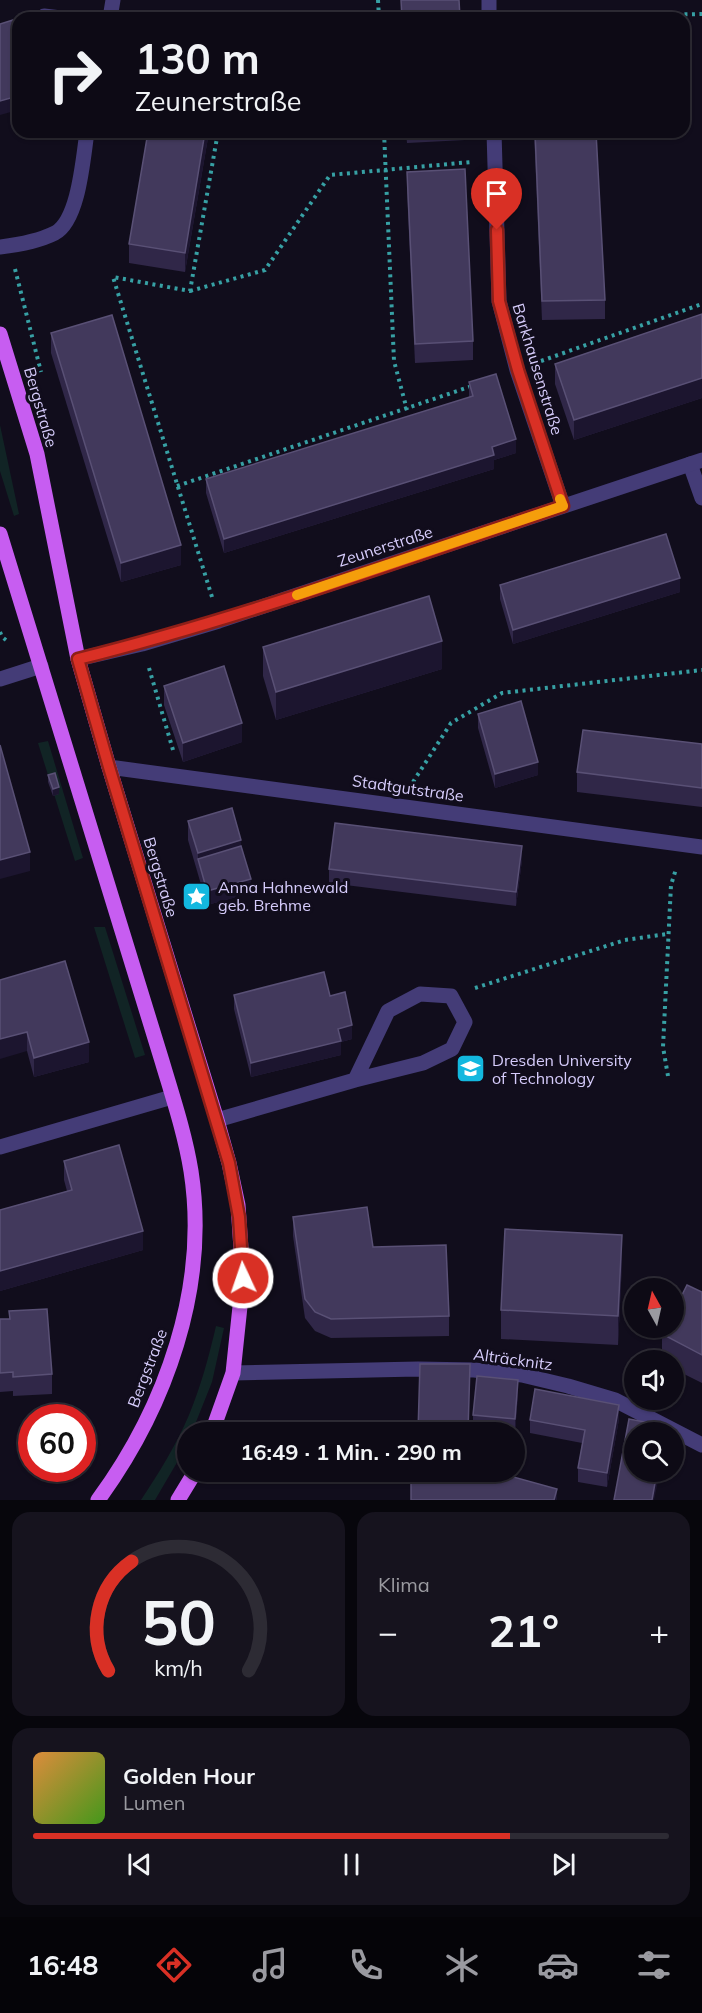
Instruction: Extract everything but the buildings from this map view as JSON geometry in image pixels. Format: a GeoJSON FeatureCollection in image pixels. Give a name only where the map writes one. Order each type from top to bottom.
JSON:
{"type":"FeatureCollection","features":[{"type":"Feature","properties":{"kind":"main road","name":"Bergstraße"},"geometry":{"type":"LineString","coordinates":[[0,334],[37,454],[78,659],[229,1163],[240,1229],[243,1278],[233,1373],[216,1422]]}},
{"type":"Feature","properties":{"kind":"main road","name":"Bergstraße"},"geometry":{"type":"LineString","coordinates":[[0,534],[162,1061],[182,1130],[191,1172],[195,1214],[195,1253],[185,1319],[158,1398],[113,1479],[98,1500]]}},
{"type":"Feature","properties":{"kind":"main road"},"geometry":{"type":"LineString","coordinates":[[178,1500],[189,1482]]}},
{"type":"Feature","properties":{"kind":"street"},"geometry":{"type":"LineString","coordinates":[[5,247],[56,232],[69,218],[86,138]]}},
{"type":"Feature","properties":{"kind":"street","name":"Barkhausenstraße"},"geometry":{"type":"LineString","coordinates":[[494,138],[499,301],[518,370],[563,506]]}},
{"type":"Feature","properties":{"kind":"street"},"geometry":{"type":"LineString","coordinates":[[696,462],[702,498]]}},
{"type":"Feature","properties":{"kind":"street","name":"Zeunerstraße"},"geometry":{"type":"LineString","coordinates":[[78,659],[142,644],[219,621],[696,462]]}},
{"type":"Feature","properties":{"kind":"street"},"geometry":{"type":"LineString","coordinates":[[0,680],[41,666]]}},
{"type":"Feature","properties":{"kind":"street","name":"Stadtgutstraße"},"geometry":{"type":"LineString","coordinates":[[109,767],[702,847]]}},
{"type":"Feature","properties":{"kind":"street"},"geometry":{"type":"LineString","coordinates":[[217,1120],[423,1063],[452,1049],[465,1022],[451,996],[420,994],[388,1011],[355,1080]]}},
{"type":"Feature","properties":{"kind":"street"},"geometry":{"type":"LineString","coordinates":[[0,1147],[172,1097]]}},
{"type":"Feature","properties":{"kind":"street","name":"Alträcknitz"},"geometry":{"type":"LineString","coordinates":[[233,1373],[418,1369],[474,1370],[522,1375],[615,1400],[702,1445]]}},
{"type":"Feature","properties":{"kind":"path"},"geometry":{"type":"LineString","coordinates":[[190,291],[217,138]]}},
{"type":"Feature","properties":{"kind":"path"},"geometry":{"type":"LineString","coordinates":[[384,138],[394,362],[407,410]]}},
{"type":"Feature","properties":{"kind":"path"},"geometry":{"type":"LineString","coordinates":[[219,621],[113,277],[190,291],[265,270],[330,175],[495,160]]}},
{"type":"Feature","properties":{"kind":"path"},"geometry":{"type":"LineString","coordinates":[[5,247],[31,335]]}},
{"type":"Feature","properties":{"kind":"path"},"geometry":{"type":"LineString","coordinates":[[518,370],[702,304]]}},
{"type":"Feature","properties":{"kind":"path"},"geometry":{"type":"LineString","coordinates":[[177,486],[473,386]]}},
{"type":"Feature","properties":{"kind":"path"},"geometry":{"type":"LineString","coordinates":[[408,806],[411,786],[451,723],[502,693],[702,670]]}},
{"type":"Feature","properties":{"kind":"path"},"geometry":{"type":"LineString","coordinates":[[151,675],[159,705]]}},
{"type":"Feature","properties":{"kind":"path"},"geometry":{"type":"LineString","coordinates":[[668,1076],[663,1047],[667,934],[671,885],[675,873]]}},
{"type":"Feature","properties":{"kind":"path"},"geometry":{"type":"LineString","coordinates":[[451,996],[625,940],[667,934]]}},
{"type":"Feature","properties":{"kind":"green space"},"geometry":{"type":"Polygon","coordinates":[[[0,425],[19,514],[14,516],[0,471],[0,425]]]}},
{"type":"Feature","properties":{"kind":"green space"},"geometry":{"type":"Polygon","coordinates":[[[48,741],[83,858],[75,861],[38,743],[48,741]]]}},
{"type":"Feature","properties":{"kind":"green space"},"geometry":{"type":"Polygon","coordinates":[[[94,927],[105,927],[145,1055],[135,1058],[94,927]]]}},
{"type":"Feature","properties":{"kind":"green space"},"geometry":{"type":"Polygon","coordinates":[[[216,1326],[224,1328],[212,1382],[196,1422],[186,1422],[197,1393],[216,1326]]]}},
{"type":"Feature","properties":{"kind":"green space"},"geometry":{"type":"Polygon","coordinates":[[[177,1441],[177,1462],[155,1500],[141,1500],[177,1441]]]}},
{"type":"Feature","properties":{"kind":"slow traffic"},"geometry":{"type":"LineString","coordinates":[[297,595],[563,506],[560,499]]}},
{"type":"Feature","properties":{"kind":"place","name":"Anna Hahnewald geb. Brehme"},"geometry":{"type":"Point","coordinates":[197,896]}},
{"type":"Feature","properties":{"kind":"place","name":"Dresden University of Technology"},"geometry":{"type":"Point","coordinates":[471,1069]}},
{"type":"Feature","properties":{"kind":"route"},"geometry":{"type":"LineString","coordinates":[[243,1278],[238,1205],[229,1163],[78,659],[142,644],[219,621],[563,506],[518,370],[499,301],[497,230]]}}]}
